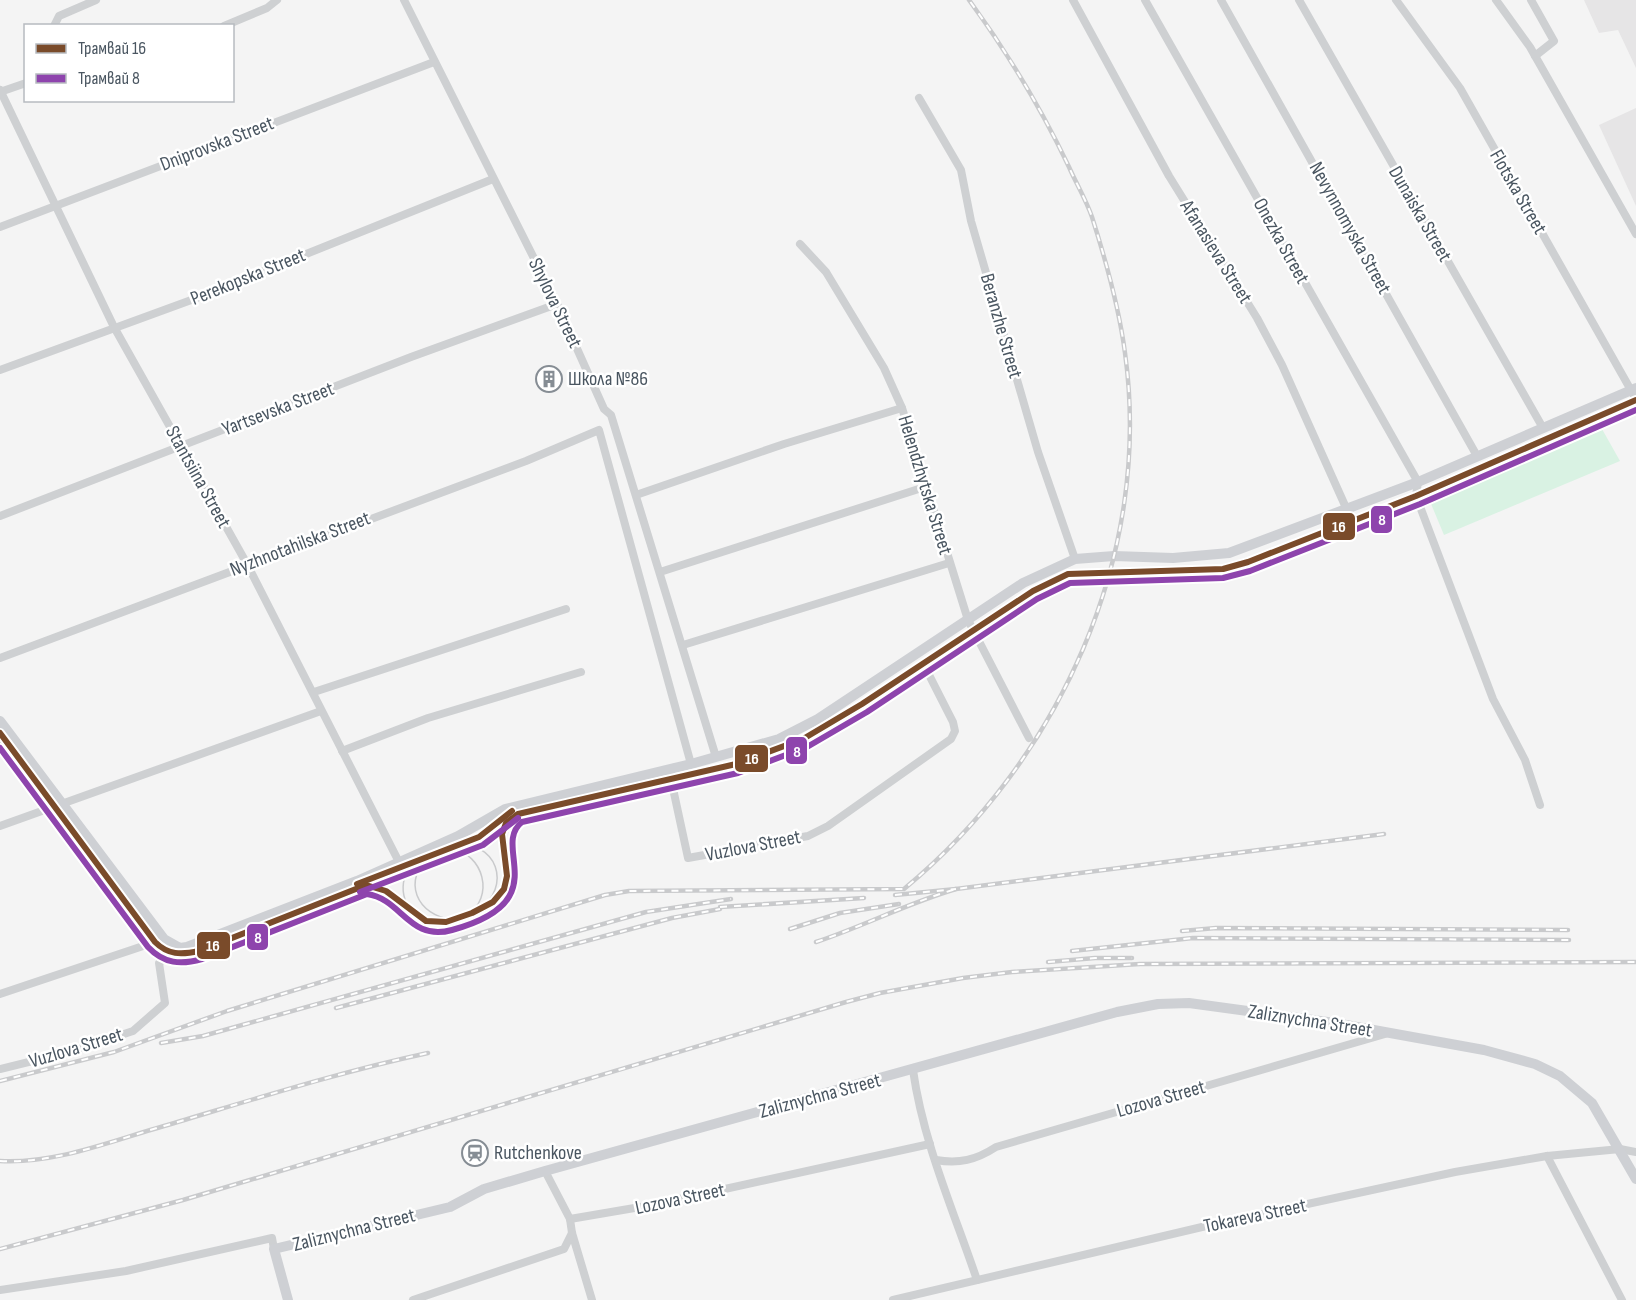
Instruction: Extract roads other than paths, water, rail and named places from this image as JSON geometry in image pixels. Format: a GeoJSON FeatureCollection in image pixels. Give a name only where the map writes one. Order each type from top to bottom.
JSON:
{"type":"FeatureCollection","features":[{"type":"Feature","properties":{"kind":"street"},"geometry":{"type":"LineString","coordinates":[[55,24],[58,16],[96,0]]}},
{"type":"Feature","properties":{"kind":"street"},"geometry":{"type":"LineString","coordinates":[[229,24],[267,8],[277,0]]}},
{"type":"Feature","properties":{"kind":"street","name":"Shylova Street"},"geometry":{"type":"LineString","coordinates":[[404,0],[557,304],[604,409],[611,415],[716,758]]}},
{"type":"Feature","properties":{"kind":"street","name":"Afanasieva Street"},"geometry":{"type":"LineString","coordinates":[[1073,0],[1169,176],[1257,318],[1282,364],[1347,510]]}},
{"type":"Feature","properties":{"kind":"street","name":"Onezka Street"},"geometry":{"type":"LineString","coordinates":[[1145,0],[1418,482]]}},
{"type":"Feature","properties":{"kind":"street","name":"Nevynnomyska Street"},"geometry":{"type":"LineString","coordinates":[[1221,0],[1477,456]]}},
{"type":"Feature","properties":{"kind":"street","name":"Dunaiska Street"},"geometry":{"type":"LineString","coordinates":[[1299,0],[1543,428]]}},
{"type":"Feature","properties":{"kind":"street","name":"Flotska Street"},"geometry":{"type":"LineString","coordinates":[[1396,0],[1460,88],[1634,392]]}},
{"type":"Feature","properties":{"kind":"street"},"geometry":{"type":"LineString","coordinates":[[1496,0],[1535,56],[1636,234]]}},
{"type":"Feature","properties":{"kind":"street"},"geometry":{"type":"LineString","coordinates":[[1531,0],[1554,41],[1535,56]]}},
{"type":"Feature","properties":{"kind":"street","name":"Dniprovska Street"},"geometry":{"type":"LineString","coordinates":[[0,227],[434,62]]}},
{"type":"Feature","properties":{"kind":"street"},"geometry":{"type":"LineString","coordinates":[[0,91],[24,84]]}},
{"type":"Feature","properties":{"kind":"street","name":"Stantsiina Street"},"geometry":{"type":"LineString","coordinates":[[0,91],[114,327],[247,564],[399,862]]}},
{"type":"Feature","properties":{"kind":"street","name":"Beranzhe Street"},"geometry":{"type":"LineString","coordinates":[[919,98],[961,171],[971,221],[1038,452],[1075,559]]}},
{"type":"Feature","properties":{"kind":"street","name":"Perekopska Street"},"geometry":{"type":"LineString","coordinates":[[0,370],[194,299],[493,179]]}},
{"type":"Feature","properties":{"kind":"street","name":"Helendzhytska Street"},"geometry":{"type":"LineString","coordinates":[[800,244],[826,272],[884,368],[902,408],[968,620],[1029,738]]}},
{"type":"Feature","properties":{"kind":"street","name":"Yartsevska Street"},"geometry":{"type":"LineString","coordinates":[[0,516],[557,304]]}},
{"type":"Feature","properties":{"kind":"street"},"geometry":{"type":"LineString","coordinates":[[164,956],[175,955],[180,948],[357,881],[458,836],[506,809],[669,770],[779,740],[807,726],[1023,583],[1075,559],[1213,556],[1248,547],[1418,482],[1634,392]]}},
{"type":"Feature","properties":{"kind":"street"},"geometry":{"type":"LineString","coordinates":[[636,495],[783,444],[902,408]]}},
{"type":"Feature","properties":{"kind":"street","name":"Nyzhnotahilska Street"},"geometry":{"type":"LineString","coordinates":[[0,658],[526,461],[599,430],[691,764]]}},
{"type":"Feature","properties":{"kind":"street"},"geometry":{"type":"LineString","coordinates":[[1418,482],[1415,490],[1420,507],[1493,699],[1525,760],[1540,805]]}},
{"type":"Feature","properties":{"kind":"street"},"geometry":{"type":"LineString","coordinates":[[660,572],[928,486]]}},
{"type":"Feature","properties":{"kind":"street"},"geometry":{"type":"LineString","coordinates":[[683,645],[949,563]]}},
{"type":"Feature","properties":{"kind":"street"},"geometry":{"type":"LineString","coordinates":[[314,692],[566,609]]}},
{"type":"Feature","properties":{"kind":"street"},"geometry":{"type":"LineString","coordinates":[[672,785],[770,760],[798,749],[976,633]]}},
{"type":"Feature","properties":{"kind":"street","name":"Vuzlova Street"},"geometry":{"type":"LineString","coordinates":[[669,770],[688,858],[808,836],[828,826],[951,739],[955,730],[953,722],[925,667]]}},
{"type":"Feature","properties":{"kind":"street"},"geometry":{"type":"LineString","coordinates":[[342,751],[428,718],[582,672]]}},
{"type":"Feature","properties":{"kind":"street"},"geometry":{"type":"LineString","coordinates":[[0,826],[321,711]]}},
{"type":"Feature","properties":{"kind":"street"},"geometry":{"type":"LineString","coordinates":[[0,721],[56,807],[152,943],[164,956],[182,958],[210,950],[334,901],[357,881]]}},
{"type":"Feature","properties":{"kind":"street"},"geometry":{"type":"LineString","coordinates":[[0,738],[164,939],[180,948]]}},
{"type":"Feature","properties":{"kind":"street"},"geometry":{"type":"LineString","coordinates":[[0,994],[164,939]]}},
{"type":"Feature","properties":{"kind":"street","name":"Vuzlova Street"},"geometry":{"type":"LineString","coordinates":[[0,1069],[73,1051],[133,1031],[165,1003],[159,963],[164,956]]}},
{"type":"Feature","properties":{"kind":"street","name":"Zaliznychna Street"},"geometry":{"type":"LineString","coordinates":[[0,1290],[126,1271],[272,1238],[274,1249],[450,1207],[484,1189],[545,1171],[1117,1012],[1158,1004],[1189,1003],[1387,1033],[1484,1050],[1535,1064],[1560,1076],[1592,1103],[1636,1179]]}},
{"type":"Feature","properties":{"kind":"street","name":"Lozova Street"},"geometry":{"type":"LineString","coordinates":[[936,1160],[957,1162],[974,1159],[996,1147],[1387,1033]]}},
{"type":"Feature","properties":{"kind":"street"},"geometry":{"type":"LineString","coordinates":[[913,1070],[917,1105],[977,1280]]}},
{"type":"Feature","properties":{"kind":"street","name":"Lozova Street"},"geometry":{"type":"LineString","coordinates":[[570,1219],[652,1205],[930,1144]]}},
{"type":"Feature","properties":{"kind":"street","name":"Tokareva Street"},"geometry":{"type":"LineString","coordinates":[[893,1300],[1214,1225],[1547,1156],[1620,1149],[1636,1152]]}},
{"type":"Feature","properties":{"kind":"street"},"geometry":{"type":"LineString","coordinates":[[1547,1156],[1622,1300]]}},
{"type":"Feature","properties":{"kind":"street"},"geometry":{"type":"LineString","coordinates":[[545,1171],[570,1219],[592,1300]]}},
{"type":"Feature","properties":{"kind":"street"},"geometry":{"type":"LineString","coordinates":[[413,1300],[564,1250],[572,1233]]}},
{"type":"Feature","properties":{"kind":"street"},"geometry":{"type":"LineString","coordinates":[[274,1249],[288,1300]]}},
{"type":"Feature","properties":{"kind":"tram line","name":"16"},"geometry":{"type":"LineString","coordinates":[[0,733],[155,942],[170,952],[199,951],[366,885],[386,891],[426,921],[446,922],[472,913],[493,902],[504,889],[507,876],[502,834],[506,823],[518,814],[736,764],[803,739],[862,704],[1033,591],[1068,574],[1223,569],[1248,562],[1416,496],[1636,400]]}},
{"type":"Feature","properties":{"kind":"tram line","name":"8"},"geometry":{"type":"LineString","coordinates":[[0,748],[148,947],[167,960],[187,962],[202,959],[367,894],[389,903],[415,925],[426,930],[437,932],[452,930],[484,918],[503,904],[512,890],[515,874],[512,845],[514,833],[522,822],[738,773],[807,747],[867,712],[1037,599],[1070,583],[1223,578],[1250,571],[1420,504],[1636,410]]}},
{"type":"Feature","properties":{"kind":"tram line","name":"16"},"geometry":{"type":"LineString","coordinates":[[357,884],[479,837],[512,811]]}},
{"type":"Feature","properties":{"kind":"tram line","name":"8"},"geometry":{"type":"LineString","coordinates":[[360,892],[483,845],[518,818]]}},
{"type":"Feature","properties":{"kind":"tram line"},"geometry":{"type":"LineString","coordinates":[[454,845],[469,845],[481,850],[490,857],[495,867],[497,878],[495,889],[489,901],[478,911]]}},
{"type":"Feature","properties":{"kind":"tram line"},"geometry":{"type":"LineString","coordinates":[[451,849],[462,852],[471,859],[478,867],[482,877],[481,898],[476,907],[467,915]]}},
{"type":"Feature","properties":{"kind":"tram line"},"geometry":{"type":"LineString","coordinates":[[431,854],[422,864],[417,875],[415,885],[417,895],[430,912],[454,920]]}},
{"type":"Feature","properties":{"kind":"tram line"},"geometry":{"type":"LineString","coordinates":[[417,917],[406,902],[403,887],[408,871],[420,858]]}},
{"type":"Feature","properties":{"kind":"railway"},"geometry":{"type":"LineString","coordinates":[[0,1081],[114,1052],[227,1011],[605,895],[629,891],[904,889],[959,838],[1008,780],[1049,716],[1083,649],[1108,578],[1124,504],[1130,429],[1125,353],[1119,319],[1112,284],[1092,217],[1035,102],[1010,60],[969,0]]}},
{"type":"Feature","properties":{"kind":"railway"},"geometry":{"type":"LineString","coordinates":[[816,942],[956,889],[1384,834]]}},
{"type":"Feature","properties":{"kind":"railway"},"geometry":{"type":"LineString","coordinates":[[895,895],[956,889]]}},
{"type":"Feature","properties":{"kind":"railway"},"geometry":{"type":"LineString","coordinates":[[720,907],[864,898]]}},
{"type":"Feature","properties":{"kind":"railway"},"geometry":{"type":"LineString","coordinates":[[161,1043],[203,1036],[646,912],[731,899]]}},
{"type":"Feature","properties":{"kind":"railway"},"geometry":{"type":"LineString","coordinates":[[790,929],[840,913],[899,904]]}},
{"type":"Feature","properties":{"kind":"railway"},"geometry":{"type":"LineString","coordinates":[[336,1008],[672,918],[720,909]]}},
{"type":"Feature","properties":{"kind":"railway"},"geometry":{"type":"LineString","coordinates":[[1182,931],[1216,928],[1568,930]]}},
{"type":"Feature","properties":{"kind":"railway"},"geometry":{"type":"LineString","coordinates":[[1072,951],[1193,938],[1569,940]]}},
{"type":"Feature","properties":{"kind":"railway"},"geometry":{"type":"LineString","coordinates":[[1048,962],[1132,958]]}},
{"type":"Feature","properties":{"kind":"railway"},"geometry":{"type":"LineString","coordinates":[[0,1249],[183,1200],[846,1002],[880,993],[963,978],[1012,972],[1140,964],[1636,962]]}},
{"type":"Feature","properties":{"kind":"railway"},"geometry":{"type":"LineString","coordinates":[[0,1161],[42,1159],[83,1150],[296,1087],[428,1053]]}},
{"type":"Feature","properties":{"kind":"place","name":"Школа №86"},"geometry":{"type":"Point","coordinates":[549,379]}},
{"type":"Feature","properties":{"kind":"place","name":"Rutchenkove"},"geometry":{"type":"Point","coordinates":[475,1153]}}]}
